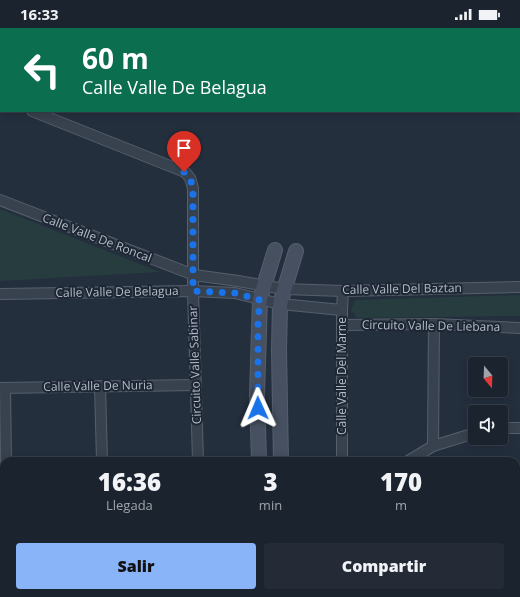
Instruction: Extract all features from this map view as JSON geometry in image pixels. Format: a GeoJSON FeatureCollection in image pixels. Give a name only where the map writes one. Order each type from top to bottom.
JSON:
{"type":"FeatureCollection","features":[{"type":"Feature","properties":{"kind":"street","name":"Circuito Valle Sabinar"},"geometry":{"type":"LineString","coordinates":[[34,112],[184,172],[192,182],[193,291],[198,457]]}},
{"type":"Feature","properties":{"kind":"street","name":"Calle Valle De Roncal"},"geometry":{"type":"LineString","coordinates":[[0,200],[194,275]]}},
{"type":"Feature","properties":{"kind":"street"},"geometry":{"type":"LineString","coordinates":[[259,457],[257,395],[260,300],[275,250]]}},
{"type":"Feature","properties":{"kind":"street"},"geometry":{"type":"LineString","coordinates":[[281,457],[279,350],[280,304],[296,251]]}},
{"type":"Feature","properties":{"kind":"street","name":"Calle Valle De Belagua"},"geometry":{"type":"LineString","coordinates":[[194,275],[284,289]]}},
{"type":"Feature","properties":{"kind":"street","name":"Calle Valle Del Baztan"},"geometry":{"type":"LineString","coordinates":[[284,289],[343,291],[520,287]]}},
{"type":"Feature","properties":{"kind":"street","name":"Calle Valle De Belagua"},"geometry":{"type":"LineString","coordinates":[[0,294],[193,291],[235,293],[280,304]]}},
{"type":"Feature","properties":{"kind":"street","name":"Calle Valle Del Marne"},"geometry":{"type":"LineString","coordinates":[[342,457],[343,291]]}},
{"type":"Feature","properties":{"kind":"street","name":"Calle Valle Del Baztan"},"geometry":{"type":"LineString","coordinates":[[280,304],[342,310]]}},
{"type":"Feature","properties":{"kind":"street"},"geometry":{"type":"LineString","coordinates":[[433,446],[434,324]]}},
{"type":"Feature","properties":{"kind":"street","name":"Circuito Valle De Liebana"},"geometry":{"type":"LineString","coordinates":[[342,325],[434,324],[520,328]]}},
{"type":"Feature","properties":{"kind":"street","name":"Calle Valle De Nuria"},"geometry":{"type":"LineString","coordinates":[[3,388],[196,385]]}},
{"type":"Feature","properties":{"kind":"street"},"geometry":{"type":"LineString","coordinates":[[100,386],[102,457]]}},
{"type":"Feature","properties":{"kind":"street"},"geometry":{"type":"LineString","coordinates":[[3,388],[6,457]]}},
{"type":"Feature","properties":{"kind":"street"},"geometry":{"type":"LineString","coordinates":[[508,428],[520,428]]}},
{"type":"Feature","properties":{"kind":"street"},"geometry":{"type":"LineString","coordinates":[[415,457],[433,446],[468,435]]}},
{"type":"Feature","properties":{"kind":"green space"},"geometry":{"type":"Polygon","coordinates":[[[0,209],[160,272],[0,281],[0,209]]]}},
{"type":"Feature","properties":{"kind":"green space"},"geometry":{"type":"Polygon","coordinates":[[[520,295],[520,316],[357,318],[351,310],[355,300],[520,295]]]}},
{"type":"Feature","properties":{"kind":"route"},"geometry":{"type":"LineString","coordinates":[[184,172],[190,178],[193,185],[193,291],[235,293],[260,300],[258,322],[258,408]]}}]}
